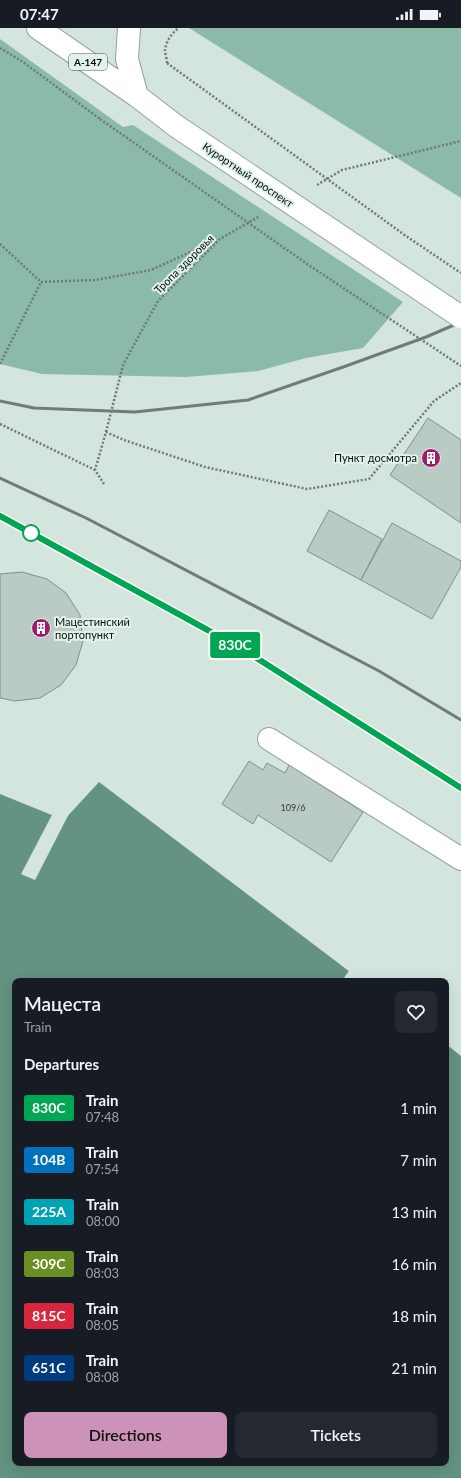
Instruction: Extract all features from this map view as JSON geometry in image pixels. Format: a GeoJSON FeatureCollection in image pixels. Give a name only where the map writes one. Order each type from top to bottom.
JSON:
{"type":"FeatureCollection","features":[{"type":"Feature","properties":{"kind":"main road","name":"Курортный проспект"},"geometry":{"type":"LineString","coordinates":[[38,28],[138,96],[176,126],[461,317]]}},
{"type":"Feature","properties":{"kind":"main road"},"geometry":{"type":"LineString","coordinates":[[129,28],[127,59],[138,96]]}},
{"type":"Feature","properties":{"kind":"main road"},"geometry":{"type":"LineString","coordinates":[[269,739],[461,859]]}},
{"type":"Feature","properties":{"kind":"path"},"geometry":{"type":"LineString","coordinates":[[179,28],[174,31],[165,50],[167,63],[461,274]]}},
{"type":"Feature","properties":{"kind":"path"},"geometry":{"type":"LineString","coordinates":[[0,48],[23,62],[100,119],[310,266],[461,366]]}},
{"type":"Feature","properties":{"kind":"path"},"geometry":{"type":"LineString","coordinates":[[315,186],[342,170],[461,141]]}},
{"type":"Feature","properties":{"kind":"path","name":"Тропа здоровья"},"geometry":{"type":"LineString","coordinates":[[95,470],[123,365],[158,301],[220,239],[261,216]]}},
{"type":"Feature","properties":{"kind":"path"},"geometry":{"type":"LineString","coordinates":[[0,244],[41,282],[95,280],[151,270],[220,239]]}},
{"type":"Feature","properties":{"kind":"path"},"geometry":{"type":"LineString","coordinates":[[0,364],[41,282]]}},
{"type":"Feature","properties":{"kind":"path"},"geometry":{"type":"LineString","coordinates":[[106,432],[124,440],[204,467],[307,489],[369,479],[434,401],[461,383]]}},
{"type":"Feature","properties":{"kind":"path"},"geometry":{"type":"LineString","coordinates":[[0,424],[95,470],[104,484]]}},
{"type":"Feature","properties":{"kind":"shaded area"},"geometry":{"type":"Polygon","coordinates":[[[189,28],[461,28],[461,198],[189,28]]]}},
{"type":"Feature","properties":{"kind":"shaded area"},"geometry":{"type":"Polygon","coordinates":[[[0,39],[123,127],[133,125],[403,302],[363,348],[306,358],[258,371],[186,377],[42,374],[0,364],[0,39]]]}},
{"type":"Feature","properties":{"kind":"shaded area"},"geometry":{"type":"Polygon","coordinates":[[[99,782],[358,978],[12,978],[12,1466],[449,1466],[449,1046],[461,1056],[461,1478],[0,1478],[0,794],[64,820],[99,782]]]}},
{"type":"Feature","properties":{"kind":"pier"},"geometry":{"type":"Polygon","coordinates":[[[72,808],[35,880],[21,874],[53,813],[64,818],[72,808]]]}},
{"type":"Feature","properties":{"kind":"pier"},"geometry":{"type":"Polygon","coordinates":[[[350,969],[363,978],[344,978],[350,969]]]}},
{"type":"Feature","properties":{"kind":"building","name":"Пункт досмотра"},"geometry":{"type":"Polygon","coordinates":[[[428,418],[461,440],[461,523],[390,475],[428,418]]]}},
{"type":"Feature","properties":{"kind":"building"},"geometry":{"type":"Polygon","coordinates":[[[329,510],[382,539],[361,580],[307,551],[329,510]]]}},
{"type":"Feature","properties":{"kind":"building"},"geometry":{"type":"Polygon","coordinates":[[[392,523],[461,561],[461,567],[432,619],[361,580],[392,523]]]}},
{"type":"Feature","properties":{"kind":"building","name":"Мацестинский портопункт"},"geometry":{"type":"Polygon","coordinates":[[[22,572],[47,579],[66,593],[80,615],[83,641],[76,665],[61,685],[40,698],[15,701],[0,698],[0,574],[22,572]]]}},
{"type":"Feature","properties":{"kind":"building"},"geometry":{"type":"Polygon","coordinates":[[[249,761],[263,770],[267,763],[285,773],[289,765],[363,812],[331,862],[258,815],[253,824],[222,804],[249,761]]]}},
{"type":"Feature","properties":{"kind":"railway"},"geometry":{"type":"LineString","coordinates":[[0,401],[34,408],[135,412],[248,400],[426,337],[461,322]]}},
{"type":"Feature","properties":{"kind":"railway"},"geometry":{"type":"LineString","coordinates":[[0,478],[86,518],[379,671],[461,720]]}},
{"type":"Feature","properties":{"kind":"railway"},"geometry":{"type":"LineString","coordinates":[[0,516],[244,650],[461,788]]}},
{"type":"Feature","properties":{"kind":"train","name":"830С"},"geometry":{"type":"LineString","coordinates":[[0,516],[244,650],[461,788]]}},
{"type":"Feature","properties":{"kind":"place","name":"Пункт досмотра"},"geometry":{"type":"Point","coordinates":[431,458]}},
{"type":"Feature","properties":{"kind":"place","name":"Мацестинский портопункт"},"geometry":{"type":"Point","coordinates":[41,628]}}]}
